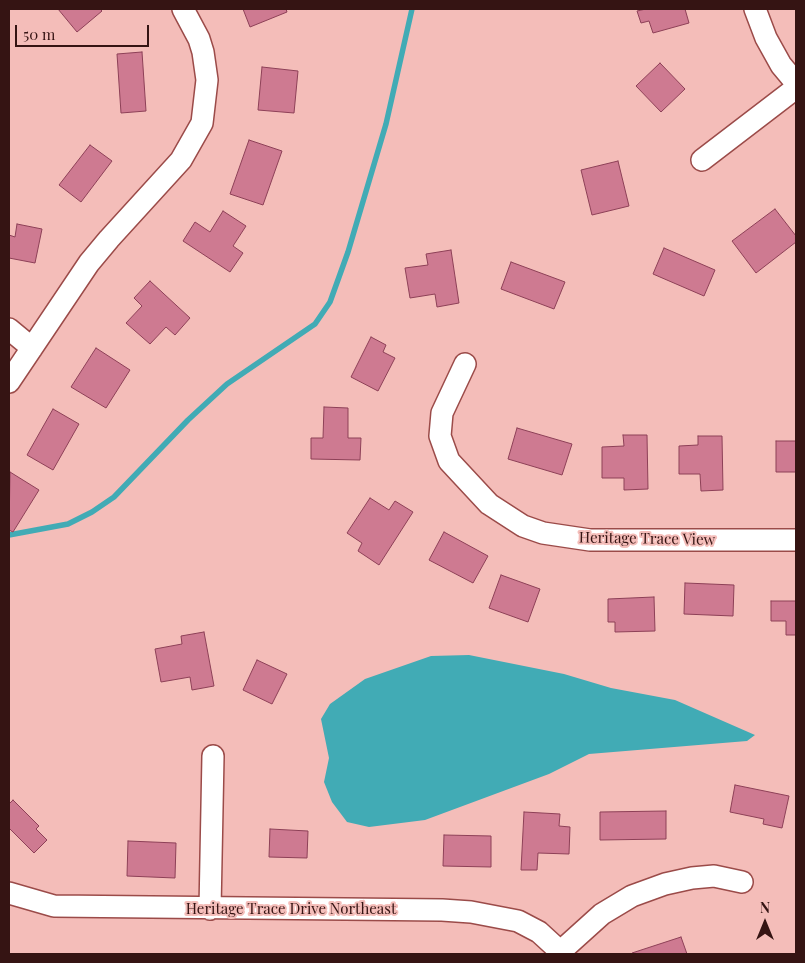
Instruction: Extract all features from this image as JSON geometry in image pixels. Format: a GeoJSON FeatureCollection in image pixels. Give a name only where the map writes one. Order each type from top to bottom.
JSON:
{"type":"FeatureCollection","features":[{"type":"Feature","properties":{"kind":"street"},"geometry":{"type":"LineString","coordinates":[[9,382],[90,263],[181,160],[202,123],[206,94],[206,67],[200,39],[183,9]]}},
{"type":"Feature","properties":{"kind":"street"},"geometry":{"type":"LineString","coordinates":[[755,9],[766,38],[782,65],[796,83]]}},
{"type":"Feature","properties":{"kind":"street"},"geometry":{"type":"LineString","coordinates":[[702,160],[796,88]]}},
{"type":"Feature","properties":{"kind":"street"},"geometry":{"type":"LineString","coordinates":[[9,328],[32,348]]}},
{"type":"Feature","properties":{"kind":"street","name":"Heritage Trace View"},"geometry":{"type":"LineString","coordinates":[[465,364],[442,413],[440,436],[448,461],[489,504],[523,526],[558,536],[590,540],[796,540]]}},
{"type":"Feature","properties":{"kind":"street"},"geometry":{"type":"LineString","coordinates":[[210,909],[213,756]]}},
{"type":"Feature","properties":{"kind":"street"},"geometry":{"type":"LineString","coordinates":[[562,953],[602,914],[632,896],[665,884],[692,878],[714,876],[742,882]]}},
{"type":"Feature","properties":{"kind":"street","name":"Heritage Trace Drive Northeast"},"geometry":{"type":"LineString","coordinates":[[9,893],[54,906],[442,910],[494,915],[518,920],[539,932],[562,953]]}},
{"type":"Feature","properties":{"kind":"water"},"geometry":{"type":"Polygon","coordinates":[[[469,655],[564,674],[611,688],[675,700],[755,735],[747,741],[589,754],[549,774],[425,820],[369,827],[347,822],[332,802],[324,782],[329,758],[321,719],[330,704],[365,679],[431,656],[469,655]]]}},
{"type":"Feature","properties":{"kind":"building"},"geometry":{"type":"Polygon","coordinates":[[[58,9],[100,9],[102,11],[77,32],[58,9]]]}},
{"type":"Feature","properties":{"kind":"building"},"geometry":{"type":"Polygon","coordinates":[[[243,9],[286,9],[287,12],[250,27],[243,9]]]}},
{"type":"Feature","properties":{"kind":"building"},"geometry":{"type":"Polygon","coordinates":[[[646,9],[685,9],[689,23],[653,33],[649,21],[641,23],[637,11],[646,9]]]}},
{"type":"Feature","properties":{"kind":"building"},"geometry":{"type":"Polygon","coordinates":[[[142,52],[146,111],[121,113],[117,54],[142,52]]]}},
{"type":"Feature","properties":{"kind":"building"},"geometry":{"type":"Polygon","coordinates":[[[660,63],[685,89],[661,112],[636,86],[660,63]]]}},
{"type":"Feature","properties":{"kind":"building"},"geometry":{"type":"Polygon","coordinates":[[[262,67],[298,71],[294,113],[258,110],[262,67]]]}},
{"type":"Feature","properties":{"kind":"building"},"geometry":{"type":"Polygon","coordinates":[[[249,140],[282,151],[263,205],[230,194],[249,140]]]}},
{"type":"Feature","properties":{"kind":"building"},"geometry":{"type":"Polygon","coordinates":[[[90,145],[112,161],[81,202],[59,185],[90,145]]]}},
{"type":"Feature","properties":{"kind":"building"},"geometry":{"type":"Polygon","coordinates":[[[618,161],[629,206],[592,215],[581,170],[618,161]]]}},
{"type":"Feature","properties":{"kind":"building"},"geometry":{"type":"Polygon","coordinates":[[[775,209],[796,236],[796,242],[756,273],[732,241],[775,209]]]}},
{"type":"Feature","properties":{"kind":"building"},"geometry":{"type":"Polygon","coordinates":[[[223,211],[246,226],[233,246],[243,253],[230,272],[183,241],[195,222],[210,232],[223,211]]]}},
{"type":"Feature","properties":{"kind":"building"},"geometry":{"type":"Polygon","coordinates":[[[17,224],[42,229],[35,263],[9,258],[9,235],[15,237],[17,224]]]}},
{"type":"Feature","properties":{"kind":"building"},"geometry":{"type":"Polygon","coordinates":[[[664,248],[715,270],[704,296],[653,274],[664,248]]]}},
{"type":"Feature","properties":{"kind":"building"},"geometry":{"type":"Polygon","coordinates":[[[451,250],[459,303],[437,307],[435,294],[410,298],[405,268],[428,265],[426,254],[451,250]]]}},
{"type":"Feature","properties":{"kind":"building"},"geometry":{"type":"Polygon","coordinates":[[[511,262],[565,282],[554,309],[501,289],[511,262]]]}},
{"type":"Feature","properties":{"kind":"building"},"geometry":{"type":"Polygon","coordinates":[[[150,281],[190,318],[175,335],[166,327],[150,344],[126,323],[142,306],[134,298],[150,281]]]}},
{"type":"Feature","properties":{"kind":"building"},"geometry":{"type":"Polygon","coordinates":[[[371,337],[386,345],[383,352],[395,358],[378,391],[351,377],[371,337]]]}},
{"type":"Feature","properties":{"kind":"building"},"geometry":{"type":"Polygon","coordinates":[[[96,348],[130,370],[106,408],[71,387],[96,348]]]}},
{"type":"Feature","properties":{"kind":"building"},"geometry":{"type":"Polygon","coordinates":[[[324,407],[348,408],[348,438],[361,438],[360,460],[311,459],[311,438],[323,438],[324,407]]]}},
{"type":"Feature","properties":{"kind":"building"},"geometry":{"type":"Polygon","coordinates":[[[53,409],[79,424],[53,470],[27,455],[53,409]]]}},
{"type":"Feature","properties":{"kind":"building"},"geometry":{"type":"Polygon","coordinates":[[[517,428],[572,444],[562,475],[508,459],[517,428]]]}},
{"type":"Feature","properties":{"kind":"building"},"geometry":{"type":"Polygon","coordinates":[[[623,435],[647,435],[648,489],[624,490],[624,478],[602,478],[602,447],[624,446],[623,435]]]}},
{"type":"Feature","properties":{"kind":"building"},"geometry":{"type":"Polygon","coordinates":[[[698,436],[722,436],[723,490],[701,491],[700,474],[679,474],[679,446],[698,445],[698,436]]]}},
{"type":"Feature","properties":{"kind":"building"},"geometry":{"type":"Polygon","coordinates":[[[776,441],[796,441],[796,472],[776,472],[776,441]]]}},
{"type":"Feature","properties":{"kind":"building"},"geometry":{"type":"Polygon","coordinates":[[[10,472],[39,490],[13,532],[9,530],[10,472]]]}},
{"type":"Feature","properties":{"kind":"building"},"geometry":{"type":"Polygon","coordinates":[[[370,498],[389,510],[395,501],[413,512],[379,565],[358,551],[362,543],[347,533],[370,498]]]}},
{"type":"Feature","properties":{"kind":"building"},"geometry":{"type":"Polygon","coordinates":[[[444,532],[488,556],[473,583],[429,560],[444,532]]]}},
{"type":"Feature","properties":{"kind":"building"},"geometry":{"type":"Polygon","coordinates":[[[501,575],[540,589],[528,622],[489,608],[501,575]]]}},
{"type":"Feature","properties":{"kind":"building"},"geometry":{"type":"Polygon","coordinates":[[[685,583],[734,585],[733,616],[684,614],[685,583]]]}},
{"type":"Feature","properties":{"kind":"building"},"geometry":{"type":"Polygon","coordinates":[[[654,597],[655,631],[615,632],[615,622],[608,622],[608,599],[654,597]]]}},
{"type":"Feature","properties":{"kind":"building"},"geometry":{"type":"Polygon","coordinates":[[[771,601],[796,601],[796,635],[786,635],[786,621],[771,621],[771,601]]]}},
{"type":"Feature","properties":{"kind":"building"},"geometry":{"type":"Polygon","coordinates":[[[204,632],[214,686],[192,690],[190,677],[161,682],[155,649],[182,644],[181,636],[204,632]]]}},
{"type":"Feature","properties":{"kind":"building"},"geometry":{"type":"Polygon","coordinates":[[[257,660],[287,674],[272,704],[243,690],[257,660]]]}},
{"type":"Feature","properties":{"kind":"building"},"geometry":{"type":"Polygon","coordinates":[[[735,785],[789,796],[782,828],[763,824],[764,819],[730,812],[735,785]]]}},
{"type":"Feature","properties":{"kind":"building"},"geometry":{"type":"Polygon","coordinates":[[[13,800],[39,826],[36,829],[47,840],[34,853],[9,828],[9,804],[13,800]]]}},
{"type":"Feature","properties":{"kind":"building"},"geometry":{"type":"Polygon","coordinates":[[[666,811],[666,839],[600,840],[600,812],[666,811]]]}},
{"type":"Feature","properties":{"kind":"building"},"geometry":{"type":"Polygon","coordinates":[[[524,812],[560,814],[559,826],[570,827],[569,854],[538,853],[537,870],[521,870],[524,812]]]}},
{"type":"Feature","properties":{"kind":"building"},"geometry":{"type":"Polygon","coordinates":[[[270,829],[308,831],[307,858],[269,857],[270,829]]]}},
{"type":"Feature","properties":{"kind":"building"},"geometry":{"type":"Polygon","coordinates":[[[444,835],[491,836],[491,867],[443,866],[444,835]]]}},
{"type":"Feature","properties":{"kind":"building"},"geometry":{"type":"Polygon","coordinates":[[[128,841],[176,843],[175,878],[127,876],[128,841]]]}},
{"type":"Feature","properties":{"kind":"building"},"geometry":{"type":"Polygon","coordinates":[[[681,937],[687,954],[632,954],[632,953],[681,937]]]}},
{"type":"Feature","properties":{"kind":"waterway"},"geometry":{"type":"LineString","coordinates":[[9,535],[68,524],[92,512],[114,497],[188,420],[227,384],[315,324],[330,302],[348,252],[386,124],[412,9]]}}]}
